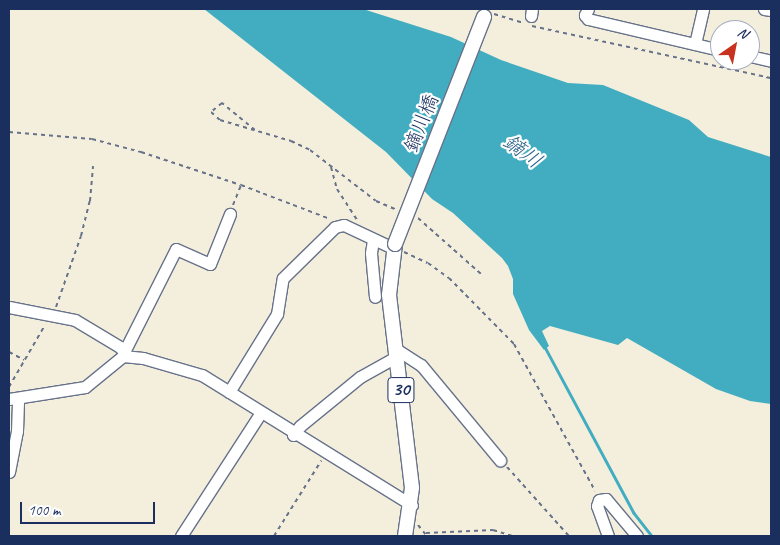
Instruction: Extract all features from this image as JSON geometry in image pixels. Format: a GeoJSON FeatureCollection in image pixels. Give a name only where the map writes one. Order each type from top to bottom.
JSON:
{"type":"FeatureCollection","features":[{"type":"Feature","properties":{"kind":"main road","name":"鏑川橋"},"geometry":{"type":"LineString","coordinates":[[394,246],[486,12]]}},
{"type":"Feature","properties":{"kind":"main road","name":"30"},"geometry":{"type":"LineString","coordinates":[[394,246],[389,295],[412,505],[405,536]]}},
{"type":"Feature","properties":{"kind":"street"},"geometry":{"type":"LineString","coordinates":[[588,9],[585,16],[588,20],[710,48]]}},
{"type":"Feature","properties":{"kind":"street"},"geometry":{"type":"LineString","coordinates":[[695,44],[703,9]]}},
{"type":"Feature","properties":{"kind":"street"},"geometry":{"type":"LineString","coordinates":[[764,9],[771,10]]}},
{"type":"Feature","properties":{"kind":"street"},"geometry":{"type":"LineString","coordinates":[[9,472],[17,431],[13,398],[85,387],[125,354],[176,249],[210,264],[230,214]]}},
{"type":"Feature","properties":{"kind":"street"},"geometry":{"type":"LineString","coordinates":[[229,392],[277,314],[283,278],[297,262],[340,225],[373,240],[394,246]]}},
{"type":"Feature","properties":{"kind":"street"},"geometry":{"type":"LineString","coordinates":[[373,240],[371,253],[375,297]]}},
{"type":"Feature","properties":{"kind":"street"},"geometry":{"type":"LineString","coordinates":[[9,306],[52,314],[86,325],[125,354],[202,375],[260,414],[293,434],[328,451],[412,505]]}},
{"type":"Feature","properties":{"kind":"street"},"geometry":{"type":"LineString","coordinates":[[293,434],[300,426],[360,377],[396,353],[421,365],[500,460]]}},
{"type":"Feature","properties":{"kind":"street"},"geometry":{"type":"LineString","coordinates":[[181,536],[260,414]]}},
{"type":"Feature","properties":{"kind":"street"},"geometry":{"type":"LineString","coordinates":[[608,536],[597,506],[599,500],[606,499],[637,536]]}},
{"type":"Feature","properties":{"kind":"path"},"geometry":{"type":"LineString","coordinates":[[486,12],[555,33],[771,78]]}},
{"type":"Feature","properties":{"kind":"path"},"geometry":{"type":"LineString","coordinates":[[255,130],[222,103],[211,112],[220,120],[255,130],[310,150],[376,201],[402,212]]}},
{"type":"Feature","properties":{"kind":"path"},"geometry":{"type":"LineString","coordinates":[[9,132],[92,139],[241,185],[327,218]]}},
{"type":"Feature","properties":{"kind":"path"},"geometry":{"type":"LineString","coordinates":[[9,387],[52,314],[81,236],[90,201],[93,166]]}},
{"type":"Feature","properties":{"kind":"path"},"geometry":{"type":"LineString","coordinates":[[331,167],[337,189],[373,240]]}},
{"type":"Feature","properties":{"kind":"path"},"geometry":{"type":"LineString","coordinates":[[236,199],[241,185]]}},
{"type":"Feature","properties":{"kind":"path"},"geometry":{"type":"LineString","coordinates":[[411,216],[426,223],[481,274]]}},
{"type":"Feature","properties":{"kind":"path"},"geometry":{"type":"LineString","coordinates":[[394,246],[428,263],[449,278],[514,344],[599,500]]}},
{"type":"Feature","properties":{"kind":"path"},"geometry":{"type":"LineString","coordinates":[[9,352],[25,360]]}},
{"type":"Feature","properties":{"kind":"path"},"geometry":{"type":"LineString","coordinates":[[274,536],[328,451]]}},
{"type":"Feature","properties":{"kind":"path"},"geometry":{"type":"LineString","coordinates":[[500,460],[569,536]]}},
{"type":"Feature","properties":{"kind":"path"},"geometry":{"type":"LineString","coordinates":[[410,519],[426,535],[493,530],[513,536]]}},
{"type":"Feature","properties":{"kind":"water","name":"鏑川"},"geometry":{"type":"Polygon","coordinates":[[[204,9],[363,9],[451,37],[501,60],[568,83],[603,85],[689,120],[708,137],[771,157],[771,404],[750,401],[716,389],[627,338],[618,345],[550,326],[542,331],[549,346],[544,350],[529,330],[513,294],[513,279],[508,266],[502,258],[453,213],[432,199],[386,152],[204,9]]]}},
{"type":"Feature","properties":{"kind":"waterway"},"geometry":{"type":"LineString","coordinates":[[545,347],[634,513],[652,536]]}}]}
